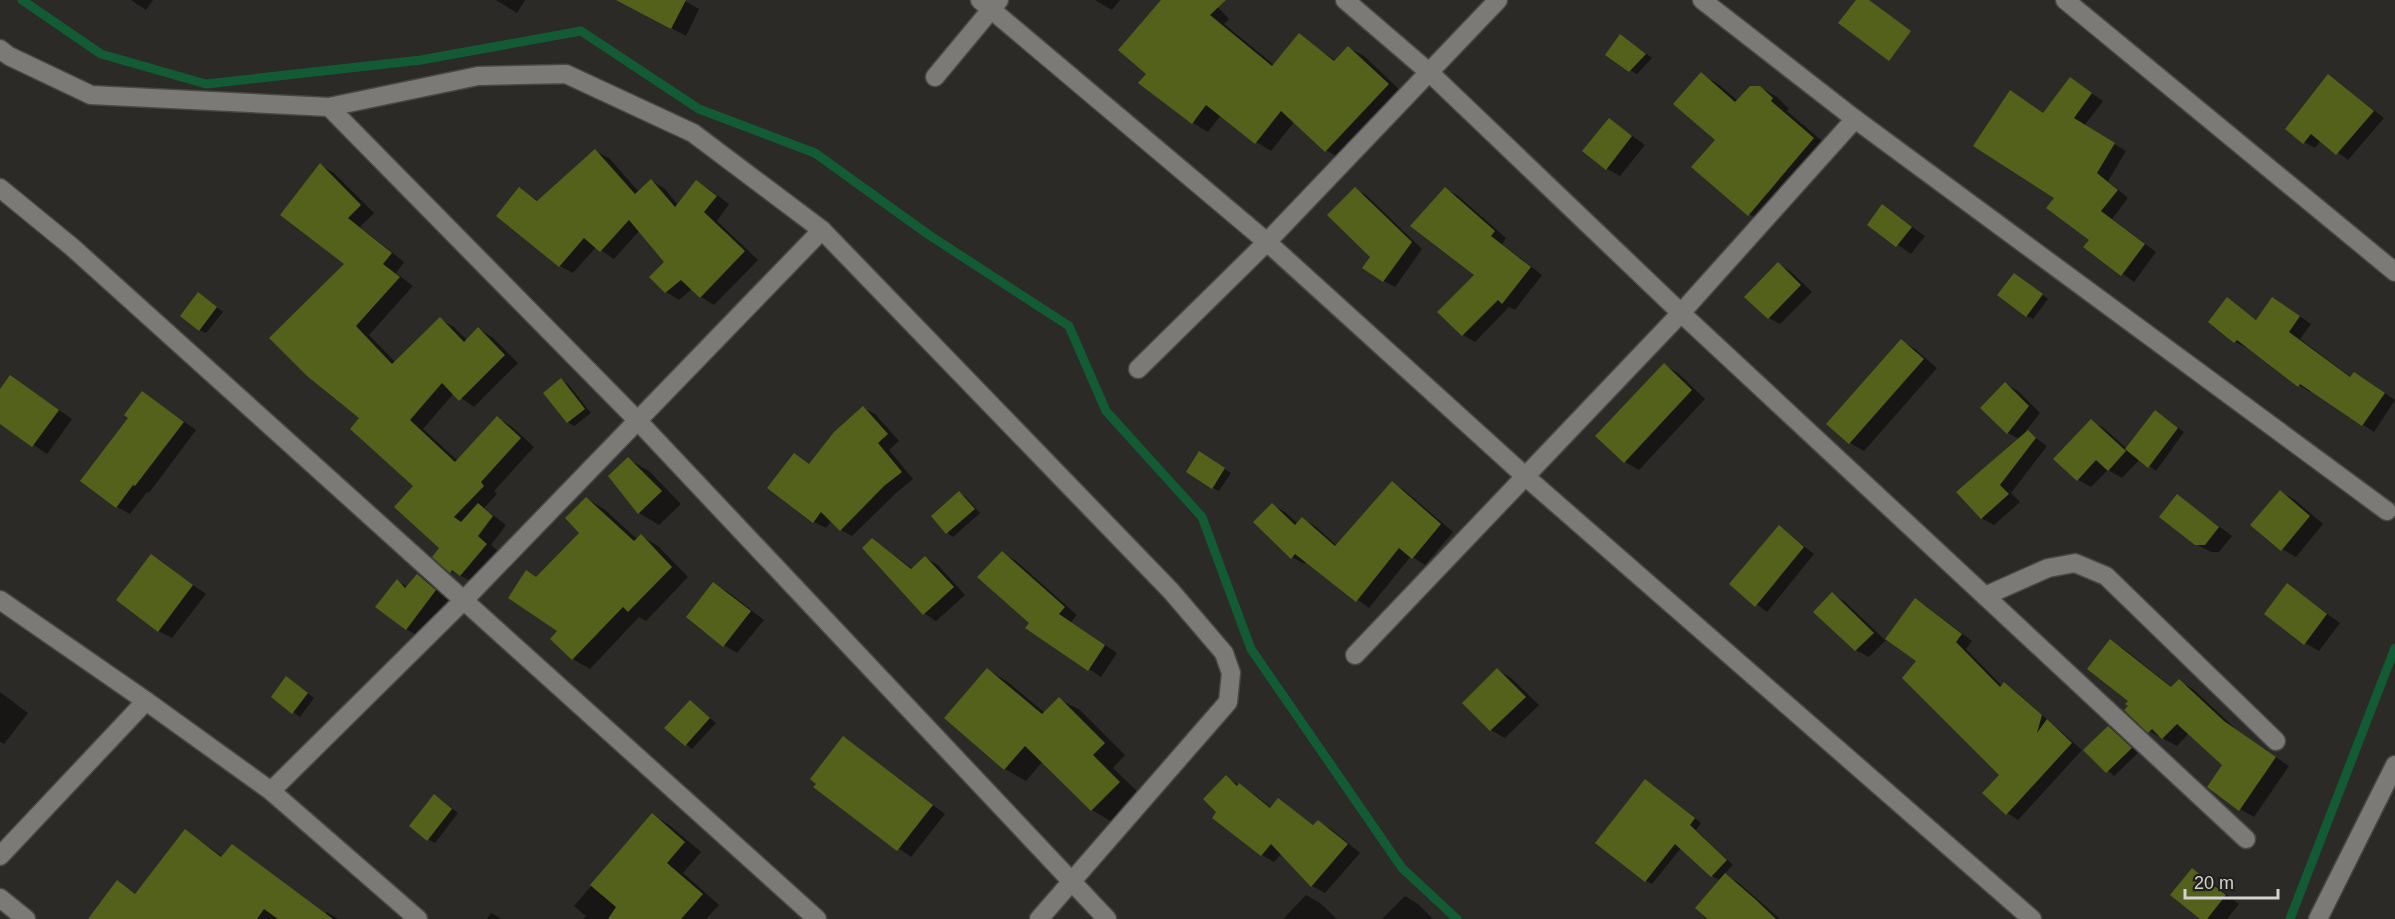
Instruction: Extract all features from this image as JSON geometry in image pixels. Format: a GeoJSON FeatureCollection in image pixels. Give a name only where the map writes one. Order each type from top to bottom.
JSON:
{"type":"FeatureCollection","features":[{"type":"Feature","properties":{"kind":"street"},"geometry":{"type":"LineString","coordinates":[[1345,0],[1430,72],[1681,313],[2246,838]]}},
{"type":"Feature","properties":{"kind":"street"},"geometry":{"type":"LineString","coordinates":[[1138,369],[1267,242],[1498,0]]}},
{"type":"Feature","properties":{"kind":"street"},"geometry":{"type":"LineString","coordinates":[[1702,0],[1855,119],[2387,511]]}},
{"type":"Feature","properties":{"kind":"street"},"geometry":{"type":"LineString","coordinates":[[2066,0],[2395,272]]}},
{"type":"Feature","properties":{"kind":"street"},"geometry":{"type":"LineString","coordinates":[[935,77],[990,3],[1267,242],[1526,477],[2032,919]]}},
{"type":"Feature","properties":{"kind":"street"},"geometry":{"type":"LineString","coordinates":[[0,49],[9,57],[91,95],[329,107],[478,76],[566,74],[693,133],[822,230],[1172,591],[1224,653],[1231,673],[1228,702],[1039,919]]}},
{"type":"Feature","properties":{"kind":"street"},"geometry":{"type":"LineString","coordinates":[[329,107],[638,421],[1107,919]]}},
{"type":"Feature","properties":{"kind":"street"},"geometry":{"type":"LineString","coordinates":[[1355,655],[1681,313],[1855,119]]}},
{"type":"Feature","properties":{"kind":"street"},"geometry":{"type":"LineString","coordinates":[[0,188],[72,247],[817,919]]}},
{"type":"Feature","properties":{"kind":"street"},"geometry":{"type":"LineString","coordinates":[[271,791],[463,601],[822,230]]}},
{"type":"Feature","properties":{"kind":"street"},"geometry":{"type":"LineString","coordinates":[[1985,596],[2048,568],[2075,563],[2106,576],[2277,741]]}},
{"type":"Feature","properties":{"kind":"street"},"geometry":{"type":"LineString","coordinates":[[0,600],[271,791],[418,919]]}},
{"type":"Feature","properties":{"kind":"street"},"geometry":{"type":"LineString","coordinates":[[0,856],[146,701]]}},
{"type":"Feature","properties":{"kind":"street"},"geometry":{"type":"LineString","coordinates":[[2318,919],[2395,765]]}},
{"type":"Feature","properties":{"kind":"street"},"geometry":{"type":"LineString","coordinates":[[0,898],[26,919]]}},
{"type":"Feature","properties":{"kind":"building"},"geometry":{"type":"Polygon","coordinates":[[[616,0],[686,0],[671,29],[616,0]]]}},
{"type":"Feature","properties":{"kind":"building"},"geometry":{"type":"Polygon","coordinates":[[[1161,0],[1226,0],[1210,15],[1272,66],[1299,33],[1334,61],[1348,46],[1389,84],[1325,152],[1281,111],[1255,144],[1206,105],[1192,124],[1138,83],[1146,74],[1118,50],[1161,0]]]}},
{"type":"Feature","properties":{"kind":"building"},"geometry":{"type":"Polygon","coordinates":[[[1856,0],[1869,0],[1911,31],[1889,61],[1838,23],[1856,0]]]}},
{"type":"Feature","properties":{"kind":"building"},"geometry":{"type":"Polygon","coordinates":[[[1620,34],[1646,54],[1629,72],[1605,55],[1620,34]]]}},
{"type":"Feature","properties":{"kind":"building"},"geometry":{"type":"Polygon","coordinates":[[[1701,72],[1735,102],[1750,86],[1760,86],[1773,98],[1771,101],[1814,138],[1748,216],[1691,167],[1715,140],[1673,104],[1701,72]]]}},
{"type":"Feature","properties":{"kind":"building"},"geometry":{"type":"Polygon","coordinates":[[[2328,74],[2374,111],[2336,155],[2311,134],[2303,144],[2285,129],[2328,74]]]}},
{"type":"Feature","properties":{"kind":"building"},"geometry":{"type":"Polygon","coordinates":[[[2070,77],[2092,93],[2074,118],[2115,143],[2097,173],[2118,190],[2101,211],[2145,244],[2121,276],[2083,247],[2089,240],[2046,208],[2054,198],[1973,146],[2010,90],[2043,113],[2070,77]]]}},
{"type":"Feature","properties":{"kind":"building"},"geometry":{"type":"Polygon","coordinates":[[[1609,118],[1632,136],[1606,170],[1582,151],[1609,118]]]}},
{"type":"Feature","properties":{"kind":"building"},"geometry":{"type":"Polygon","coordinates":[[[595,149],[635,194],[651,179],[675,207],[696,180],[717,196],[704,212],[745,251],[700,298],[681,280],[665,293],[649,277],[664,262],[629,220],[600,252],[584,238],[559,267],[496,216],[519,187],[537,201],[595,149]]]}},
{"type":"Feature","properties":{"kind":"building"},"geometry":{"type":"Polygon","coordinates":[[[320,163],[361,205],[348,218],[392,253],[383,264],[400,277],[356,326],[392,364],[440,317],[464,342],[478,327],[505,355],[459,401],[442,383],[410,420],[455,462],[497,416],[521,438],[481,482],[484,486],[454,517],[461,522],[478,503],[493,516],[478,536],[487,544],[460,576],[452,570],[450,573],[432,557],[439,548],[394,507],[413,486],[350,429],[359,418],[307,376],[269,338],[344,264],[280,215],[320,163]]]}},
{"type":"Feature","properties":{"kind":"building"},"geometry":{"type":"Polygon","coordinates":[[[1355,187],[1412,242],[1383,282],[1362,268],[1370,257],[1327,215],[1355,187]]]}},
{"type":"Feature","properties":{"kind":"building"},"geometry":{"type":"Polygon","coordinates":[[[1445,187],[1495,231],[1491,236],[1531,267],[1502,304],[1498,300],[1462,336],[1437,312],[1474,275],[1410,226],[1445,187]]]}},
{"type":"Feature","properties":{"kind":"building"},"geometry":{"type":"Polygon","coordinates":[[[1882,204],[1912,227],[1896,247],[1867,225],[1882,204]]]}},
{"type":"Feature","properties":{"kind":"building"},"geometry":{"type":"Polygon","coordinates":[[[1778,262],[1801,285],[1768,319],[1744,297],[1778,262]]]}},
{"type":"Feature","properties":{"kind":"building"},"geometry":{"type":"Polygon","coordinates":[[[2014,273],[2043,294],[2026,317],[1997,295],[2014,273]]]}},
{"type":"Feature","properties":{"kind":"building"},"geometry":{"type":"Polygon","coordinates":[[[198,292],[217,307],[199,331],[180,316],[198,292]]]}},
{"type":"Feature","properties":{"kind":"building"},"geometry":{"type":"Polygon","coordinates":[[[2227,297],[2256,320],[2272,297],[2300,316],[2289,332],[2350,377],[2354,372],[2385,393],[2362,426],[2300,384],[2298,387],[2237,340],[2234,343],[2208,322],[2227,297]]]}},
{"type":"Feature","properties":{"kind":"building"},"geometry":{"type":"Polygon","coordinates":[[[1901,339],[1924,359],[1849,444],[1826,424],[1901,339]]]}},
{"type":"Feature","properties":{"kind":"building"},"geometry":{"type":"Polygon","coordinates":[[[1664,363],[1692,390],[1624,463],[1595,436],[1664,363]]]}},
{"type":"Feature","properties":{"kind":"building"},"geometry":{"type":"Polygon","coordinates":[[[10,375],[59,410],[32,447],[0,424],[0,389],[10,375]]]}},
{"type":"Feature","properties":{"kind":"building"},"geometry":{"type":"Polygon","coordinates":[[[561,378],[585,409],[567,423],[543,393],[561,378]]]}},
{"type":"Feature","properties":{"kind":"building"},"geometry":{"type":"Polygon","coordinates":[[[2005,382],[2029,406],[2007,434],[1980,408],[2005,382]]]}},
{"type":"Feature","properties":{"kind":"building"},"geometry":{"type":"Polygon","coordinates":[[[142,391],[184,422],[116,508],[80,481],[128,418],[124,415],[142,391]]]}},
{"type":"Feature","properties":{"kind":"building"},"geometry":{"type":"Polygon","coordinates":[[[863,406],[888,434],[878,443],[902,472],[884,486],[840,531],[821,512],[813,523],[767,488],[794,453],[809,464],[834,432],[863,406]]]}},
{"type":"Feature","properties":{"kind":"building"},"geometry":{"type":"Polygon","coordinates":[[[2155,410],[2178,428],[2148,468],[2125,449],[2155,410]]]}},
{"type":"Feature","properties":{"kind":"building"},"geometry":{"type":"Polygon","coordinates":[[[2091,419],[2126,451],[2108,471],[2096,460],[2077,481],[2053,459],[2091,419]]]}},
{"type":"Feature","properties":{"kind":"building"},"geometry":{"type":"Polygon","coordinates":[[[2028,430],[2036,438],[2000,485],[2009,494],[1981,519],[1956,492],[2028,430]]]}},
{"type":"Feature","properties":{"kind":"building"},"geometry":{"type":"Polygon","coordinates":[[[1199,451],[1225,468],[1212,489],[1186,472],[1199,451]]]}},
{"type":"Feature","properties":{"kind":"building"},"geometry":{"type":"Polygon","coordinates":[[[628,457],[662,491],[638,514],[608,476],[628,457]]]}},
{"type":"Feature","properties":{"kind":"building"},"geometry":{"type":"Polygon","coordinates":[[[1392,481],[1441,524],[1412,559],[1399,548],[1356,602],[1295,554],[1291,559],[1253,522],[1272,503],[1295,525],[1302,517],[1335,546],[1392,481]]]}},
{"type":"Feature","properties":{"kind":"building"},"geometry":{"type":"Polygon","coordinates":[[[2280,490],[2310,516],[2281,551],[2250,525],[2280,490]]]}},
{"type":"Feature","properties":{"kind":"building"},"geometry":{"type":"Polygon","coordinates":[[[959,491],[975,509],[946,534],[931,516],[959,491]]]}},
{"type":"Feature","properties":{"kind":"building"},"geometry":{"type":"Polygon","coordinates":[[[2177,494],[2219,527],[2205,545],[2195,545],[2159,517],[2177,494]]]}},
{"type":"Feature","properties":{"kind":"building"},"geometry":{"type":"Polygon","coordinates":[[[586,497],[634,541],[641,534],[672,567],[628,612],[623,607],[572,660],[550,639],[557,631],[508,598],[526,570],[536,577],[579,533],[565,518],[586,497]]]}},
{"type":"Feature","properties":{"kind":"building"},"geometry":{"type":"Polygon","coordinates":[[[1779,525],[1804,547],[1755,607],[1729,584],[1779,525]]]}},
{"type":"Feature","properties":{"kind":"building"},"geometry":{"type":"Polygon","coordinates":[[[872,538],[911,569],[925,556],[954,587],[923,615],[862,548],[872,538]]]}},
{"type":"Feature","properties":{"kind":"building"},"geometry":{"type":"Polygon","coordinates":[[[1002,551],[1065,607],[1059,614],[1105,645],[1088,671],[1025,628],[1029,623],[977,577],[1002,551]]]}},
{"type":"Feature","properties":{"kind":"building"},"geometry":{"type":"Polygon","coordinates":[[[151,554],[193,585],[158,632],[116,600],[151,554]]]}},
{"type":"Feature","properties":{"kind":"building"},"geometry":{"type":"Polygon","coordinates":[[[417,574],[436,590],[406,630],[375,607],[397,579],[405,588],[417,574]]]}},
{"type":"Feature","properties":{"kind":"building"},"geometry":{"type":"Polygon","coordinates":[[[713,582],[751,611],[723,647],[686,617],[713,582]]]}},
{"type":"Feature","properties":{"kind":"building"},"geometry":{"type":"Polygon","coordinates":[[[2287,583],[2327,614],[2304,645],[2264,614],[2287,583]]]}},
{"type":"Feature","properties":{"kind":"building"},"geometry":{"type":"Polygon","coordinates":[[[1832,592],[1874,633],[1855,651],[1813,612],[1832,592]]]}},
{"type":"Feature","properties":{"kind":"building"},"geometry":{"type":"Polygon","coordinates":[[[1915,598],[1962,634],[1956,642],[2000,687],[2004,682],[2042,715],[2037,733],[2047,719],[2072,743],[2006,815],[1982,793],[1999,775],[1902,678],[1916,661],[1885,639],[1915,598]]]}},
{"type":"Feature","properties":{"kind":"building"},"geometry":{"type":"Polygon","coordinates":[[[2110,639],[2171,687],[2179,679],[2224,721],[2276,757],[2239,811],[2207,787],[2222,765],[2177,724],[2162,739],[2152,729],[2148,733],[2124,710],[2128,706],[2125,704],[2128,701],[2087,669],[2110,639]]]}},
{"type":"Feature","properties":{"kind":"building"},"geometry":{"type":"Polygon","coordinates":[[[987,668],[1042,714],[1059,697],[1105,743],[1093,755],[1120,782],[1091,811],[1025,746],[1004,770],[944,718],[987,668]]]}},
{"type":"Feature","properties":{"kind":"building"},"geometry":{"type":"Polygon","coordinates":[[[1497,668],[1526,697],[1490,731],[1462,703],[1497,668]]]}},
{"type":"Feature","properties":{"kind":"building"},"geometry":{"type":"Polygon","coordinates":[[[286,676],[308,693],[292,714],[271,697],[286,676]]]}},
{"type":"Feature","properties":{"kind":"building"},"geometry":{"type":"Polygon","coordinates":[[[690,700],[710,718],[685,746],[664,728],[690,700]]]}},
{"type":"Feature","properties":{"kind":"building"},"geometry":{"type":"Polygon","coordinates":[[[2108,726],[2132,748],[2106,773],[2083,750],[2108,726]]]}},
{"type":"Feature","properties":{"kind":"building"},"geometry":{"type":"Polygon","coordinates":[[[843,736],[933,805],[897,851],[813,787],[816,784],[810,779],[843,736]]]}},
{"type":"Feature","properties":{"kind":"building"},"geometry":{"type":"Polygon","coordinates":[[[1226,775],[1237,786],[1239,783],[1270,808],[1278,798],[1313,825],[1318,820],[1348,844],[1311,887],[1271,844],[1261,856],[1212,818],[1216,812],[1203,799],[1226,775]]]}},
{"type":"Feature","properties":{"kind":"building"},"geometry":{"type":"Polygon","coordinates":[[[1645,779],[1695,818],[1690,825],[1727,860],[1711,877],[1675,844],[1645,882],[1595,843],[1645,779]]]}},
{"type":"Feature","properties":{"kind":"building"},"geometry":{"type":"Polygon","coordinates":[[[434,794],[452,809],[427,841],[409,826],[434,794]]]}},
{"type":"Feature","properties":{"kind":"building"},"geometry":{"type":"Polygon","coordinates":[[[652,813],[685,842],[667,863],[703,894],[681,919],[608,919],[616,907],[590,885],[652,813]]]}},
{"type":"Feature","properties":{"kind":"building"},"geometry":{"type":"Polygon","coordinates":[[[185,829],[221,857],[232,844],[333,919],[278,919],[264,909],[257,919],[88,919],[117,880],[135,894],[185,829]]]}},
{"type":"Feature","properties":{"kind":"building"},"geometry":{"type":"Polygon","coordinates":[[[2192,868],[2226,895],[2207,919],[2200,919],[2170,895],[2192,868]]]}},
{"type":"Feature","properties":{"kind":"building"},"geometry":{"type":"Polygon","coordinates":[[[1725,873],[1776,919],[1708,919],[1695,908],[1725,873]]]}},
{"type":"Feature","properties":{"kind":"waterway"},"geometry":{"type":"LineString","coordinates":[[22,0],[101,54],[206,84],[421,60],[581,31],[699,109],[815,153],[929,235],[1069,326],[1106,411],[1202,517],[1251,649],[1402,868],[1457,919]]}},
{"type":"Feature","properties":{"kind":"waterway"},"geometry":{"type":"LineString","coordinates":[[2290,919],[2395,648]]}}]}
